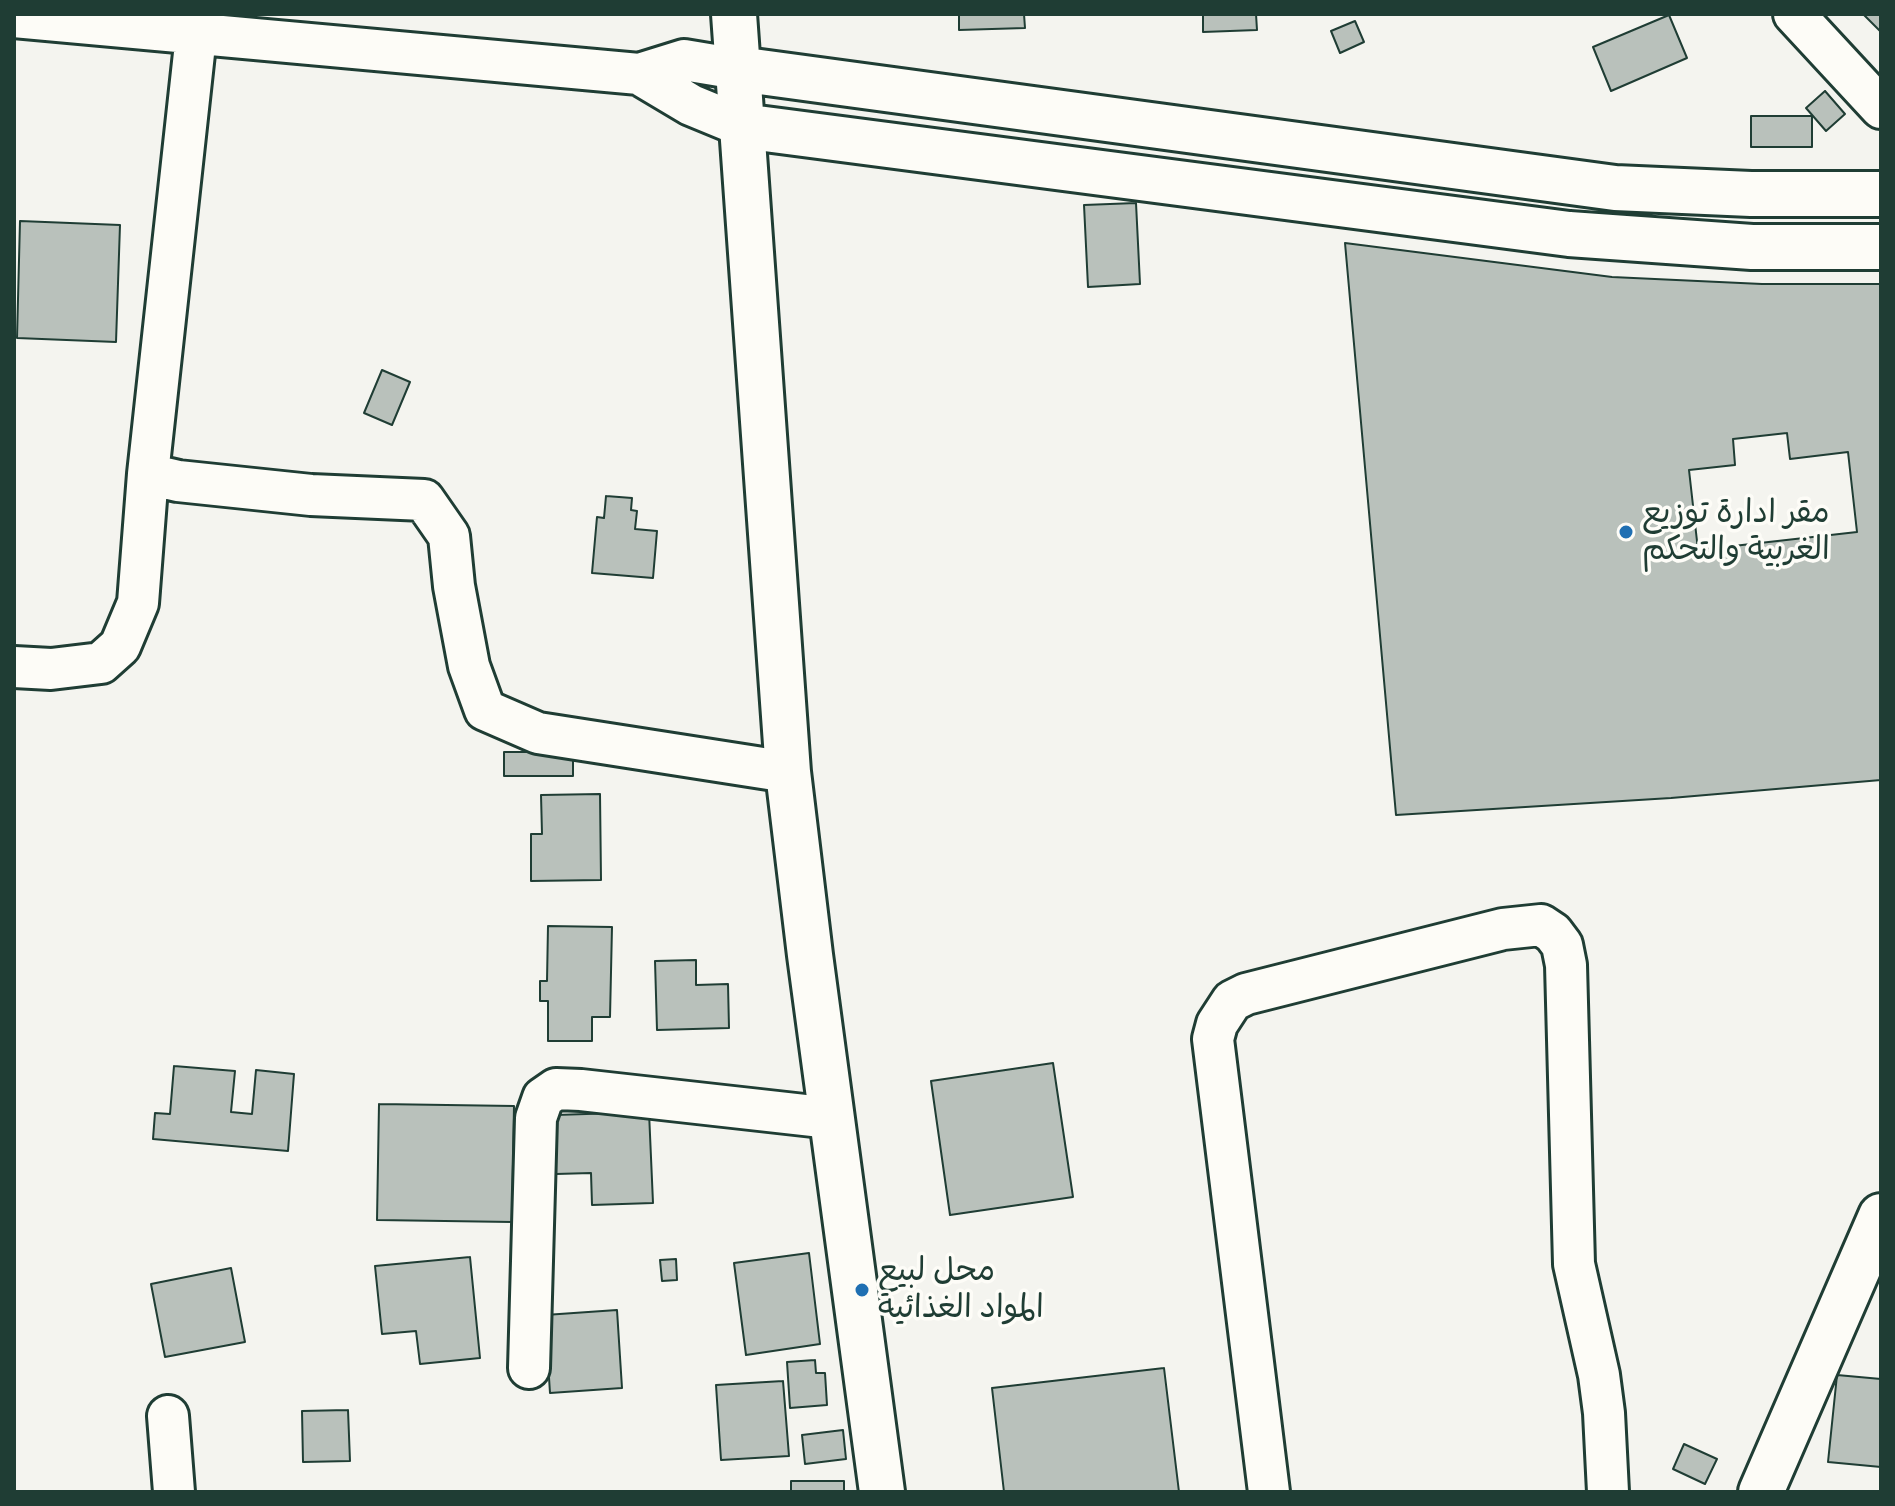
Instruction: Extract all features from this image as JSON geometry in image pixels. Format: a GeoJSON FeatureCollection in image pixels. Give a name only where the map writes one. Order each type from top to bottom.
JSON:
{"type":"FeatureCollection","features":[{"type":"Feature","properties":{"kind":"main road"},"geometry":{"type":"LineString","coordinates":[[734,14],[788,772],[882,1492]]}},
{"type":"Feature","properties":{"kind":"main road"},"geometry":{"type":"LineString","coordinates":[[738,69],[1615,188],[1751,194],[1881,194]]}},
{"type":"Feature","properties":{"kind":"main road"},"geometry":{"type":"LineString","coordinates":[[742,126],[1582,235],[1752,247],[1881,247]]}},
{"type":"Feature","properties":{"kind":"main road"},"geometry":{"type":"LineString","coordinates":[[1761,1492],[1881,1216]]}},
{"type":"Feature","properties":{"kind":"street"},"geometry":{"type":"LineString","coordinates":[[1794,14],[1881,108]]}},
{"type":"Feature","properties":{"kind":"street"},"geometry":{"type":"LineString","coordinates":[[14,17],[639,74],[684,60],[738,69]]}},
{"type":"Feature","properties":{"kind":"street"},"geometry":{"type":"LineString","coordinates":[[14,667],[51,669],[101,663],[120,646],[138,603],[148,474],[196,35]]}},
{"type":"Feature","properties":{"kind":"street"},"geometry":{"type":"LineString","coordinates":[[639,74],[691,105],[742,126]]}},
{"type":"Feature","properties":{"kind":"street"},"geometry":{"type":"LineString","coordinates":[[148,474],[178,481],[311,495],[424,500],[449,536],[454,586],[469,666],[485,710],[538,733],[788,772]]}},
{"type":"Feature","properties":{"kind":"street"},"geometry":{"type":"LineString","coordinates":[[1269,1492],[1213,1039],[1217,1024],[1232,1001],[1246,994],[1503,929],[1541,925],[1553,933],[1562,945],[1566,965],[1574,1264],[1603,1400],[1608,1492]]}},
{"type":"Feature","properties":{"kind":"street"},"geometry":{"type":"LineString","coordinates":[[529,1368],[536,1118],[543,1098],[556,1089],[581,1090],[831,1118]]}},
{"type":"Feature","properties":{"kind":"street"},"geometry":{"type":"LineString","coordinates":[[168,1416],[174,1492]]}},
{"type":"Feature","properties":{"kind":"building"},"geometry":{"type":"Polygon","coordinates":[[[959,14],[1024,14],[1025,28],[959,30],[959,14]]]}},
{"type":"Feature","properties":{"kind":"building"},"geometry":{"type":"Polygon","coordinates":[[[1203,14],[1256,14],[1257,30],[1203,32],[1203,14]]]}},
{"type":"Feature","properties":{"kind":"building"},"geometry":{"type":"Polygon","coordinates":[[[1863,14],[1881,14],[1881,32],[1863,14]]]}},
{"type":"Feature","properties":{"kind":"building"},"geometry":{"type":"Polygon","coordinates":[[[1669,15],[1687,58],[1611,91],[1593,47],[1669,15]]]}},
{"type":"Feature","properties":{"kind":"building"},"geometry":{"type":"Polygon","coordinates":[[[1355,21],[1364,42],[1340,53],[1331,31],[1355,21]]]}},
{"type":"Feature","properties":{"kind":"building"},"geometry":{"type":"Polygon","coordinates":[[[1825,91],[1845,114],[1826,131],[1806,108],[1825,91]]]}},
{"type":"Feature","properties":{"kind":"building"},"geometry":{"type":"Polygon","coordinates":[[[1751,116],[1812,116],[1812,147],[1751,147],[1751,116]]]}},
{"type":"Feature","properties":{"kind":"building"},"geometry":{"type":"Polygon","coordinates":[[[1136,203],[1140,284],[1088,287],[1084,205],[1136,203]]]}},
{"type":"Feature","properties":{"kind":"building"},"geometry":{"type":"Polygon","coordinates":[[[20,221],[120,225],[116,342],[17,338],[20,221]]]}},
{"type":"Feature","properties":{"kind":"building","name":"مقر ادارة توزيع الغربية والتحكم"},"geometry":{"type":"Polygon","coordinates":[[[1345,243],[1612,277],[1762,284],[1881,284],[1881,780],[1671,798],[1396,815],[1345,243]]]}},
{"type":"Feature","properties":{"kind":"building"},"geometry":{"type":"Polygon","coordinates":[[[382,370],[410,382],[392,425],[364,413],[382,370]]]}},
{"type":"Feature","properties":{"kind":"building"},"geometry":{"type":"Polygon","coordinates":[[[1787,433],[1790,459],[1848,452],[1857,532],[1698,550],[1689,470],[1735,465],[1733,439],[1787,433]]]}},
{"type":"Feature","properties":{"kind":"building"},"geometry":{"type":"Polygon","coordinates":[[[606,496],[632,498],[631,510],[637,511],[635,529],[657,531],[653,578],[592,573],[597,517],[604,518],[606,496]]]}},
{"type":"Feature","properties":{"kind":"building"},"geometry":{"type":"Polygon","coordinates":[[[504,752],[573,752],[573,776],[504,776],[504,752]]]}},
{"type":"Feature","properties":{"kind":"building"},"geometry":{"type":"Polygon","coordinates":[[[600,794],[601,880],[531,881],[531,834],[542,834],[541,795],[600,794]]]}},
{"type":"Feature","properties":{"kind":"building"},"geometry":{"type":"Polygon","coordinates":[[[548,926],[612,927],[610,1017],[592,1017],[592,1041],[548,1041],[548,1001],[540,1001],[540,981],[547,981],[548,926]]]}},
{"type":"Feature","properties":{"kind":"building"},"geometry":{"type":"Polygon","coordinates":[[[696,960],[696,985],[728,984],[729,1028],[657,1030],[655,961],[696,960]]]}},
{"type":"Feature","properties":{"kind":"building"},"geometry":{"type":"Polygon","coordinates":[[[1053,1063],[1073,1197],[950,1215],[931,1081],[1053,1063]]]}},
{"type":"Feature","properties":{"kind":"building"},"geometry":{"type":"Polygon","coordinates":[[[174,1066],[235,1071],[231,1112],[252,1114],[256,1070],[294,1074],[288,1151],[153,1139],[155,1113],[170,1114],[174,1066]]]}},
{"type":"Feature","properties":{"kind":"building"},"geometry":{"type":"Polygon","coordinates":[[[379,1104],[514,1106],[512,1222],[377,1220],[379,1104]]]}},
{"type":"Feature","properties":{"kind":"building"},"geometry":{"type":"Polygon","coordinates":[[[649,1112],[653,1203],[592,1205],[591,1173],[556,1174],[555,1115],[649,1112]]]}},
{"type":"Feature","properties":{"kind":"building"},"geometry":{"type":"Polygon","coordinates":[[[809,1253],[820,1344],[746,1355],[734,1263],[809,1253]]]}},
{"type":"Feature","properties":{"kind":"building"},"geometry":{"type":"Polygon","coordinates":[[[470,1257],[480,1358],[420,1364],[416,1331],[382,1334],[375,1266],[470,1257]]]}},
{"type":"Feature","properties":{"kind":"building"},"geometry":{"type":"Polygon","coordinates":[[[676,1259],[677,1280],[662,1281],[660,1260],[676,1259]]]}},
{"type":"Feature","properties":{"kind":"building"},"geometry":{"type":"Polygon","coordinates":[[[231,1268],[245,1342],[165,1357],[151,1284],[231,1268]]]}},
{"type":"Feature","properties":{"kind":"building"},"geometry":{"type":"Polygon","coordinates":[[[617,1310],[622,1388],[550,1393],[545,1315],[617,1310]]]}},
{"type":"Feature","properties":{"kind":"building"},"geometry":{"type":"Polygon","coordinates":[[[815,1360],[816,1373],[825,1373],[827,1405],[790,1408],[787,1362],[815,1360]]]}},
{"type":"Feature","properties":{"kind":"building"},"geometry":{"type":"Polygon","coordinates":[[[1164,1368],[1179,1492],[1004,1492],[992,1388],[1164,1368]]]}},
{"type":"Feature","properties":{"kind":"building"},"geometry":{"type":"Polygon","coordinates":[[[1837,1375],[1881,1379],[1881,1467],[1828,1462],[1837,1375]]]}},
{"type":"Feature","properties":{"kind":"building"},"geometry":{"type":"Polygon","coordinates":[[[783,1381],[789,1456],[721,1460],[716,1385],[783,1381]]]}},
{"type":"Feature","properties":{"kind":"building"},"geometry":{"type":"Polygon","coordinates":[[[348,1410],[350,1461],[303,1462],[302,1411],[348,1410]]]}},
{"type":"Feature","properties":{"kind":"building"},"geometry":{"type":"Polygon","coordinates":[[[843,1430],[846,1459],[805,1464],[802,1435],[843,1430]]]}},
{"type":"Feature","properties":{"kind":"building"},"geometry":{"type":"Polygon","coordinates":[[[1684,1444],[1717,1459],[1705,1484],[1673,1469],[1684,1444]]]}},
{"type":"Feature","properties":{"kind":"building"},"geometry":{"type":"Polygon","coordinates":[[[791,1481],[844,1481],[844,1492],[791,1492],[791,1481]]]}},
{"type":"Feature","properties":{"kind":"place","name":"مقر ادارة توزيع الغربية والتحكم"},"geometry":{"type":"Point","coordinates":[1626,532]}},
{"type":"Feature","properties":{"kind":"place","name":"محل لبيع المواد الغذائية"},"geometry":{"type":"Point","coordinates":[862,1290]}}]}
